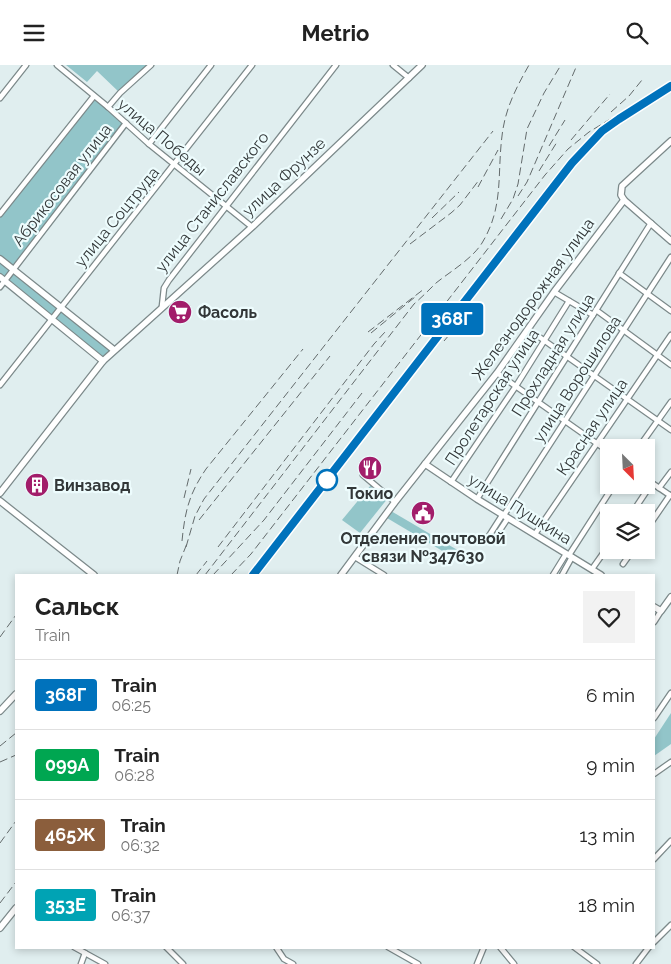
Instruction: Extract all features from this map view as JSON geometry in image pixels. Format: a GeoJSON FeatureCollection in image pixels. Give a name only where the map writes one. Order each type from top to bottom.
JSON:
{"type":"FeatureCollection","features":[{"type":"Feature","properties":{"kind":"main road","name":"улица Фрунзе"},"geometry":{"type":"LineString","coordinates":[[162,306],[252,227],[422,65]]}},
{"type":"Feature","properties":{"kind":"main road","name":"Железнодорожная улица"},"geometry":{"type":"LineString","coordinates":[[343,574],[395,502],[497,373],[554,292],[624,200],[621,195],[622,186],[671,141]]}},
{"type":"Feature","properties":{"kind":"main road"},"geometry":{"type":"LineString","coordinates":[[624,200],[671,241]]}},
{"type":"Feature","properties":{"kind":"main road"},"geometry":{"type":"LineString","coordinates":[[0,259],[114,350]]}},
{"type":"Feature","properties":{"kind":"main road"},"geometry":{"type":"LineString","coordinates":[[2,279],[104,361]]}},
{"type":"Feature","properties":{"kind":"main road"},"geometry":{"type":"LineString","coordinates":[[0,493],[104,361],[162,306]]}},
{"type":"Feature","properties":{"kind":"main road","name":"улица Пушкина"},"geometry":{"type":"LineString","coordinates":[[425,464],[477,499],[600,574]]}},
{"type":"Feature","properties":{"kind":"main road"},"geometry":{"type":"LineString","coordinates":[[0,501],[93,574]]}},
{"type":"Feature","properties":{"kind":"main road"},"geometry":{"type":"LineString","coordinates":[[655,608],[661,611],[671,597]]}},
{"type":"Feature","properties":{"kind":"main road"},"geometry":{"type":"LineString","coordinates":[[0,711],[15,695]]}},
{"type":"Feature","properties":{"kind":"main road"},"geometry":{"type":"LineString","coordinates":[[0,928],[13,916]]}},
{"type":"Feature","properties":{"kind":"street"},"geometry":{"type":"LineString","coordinates":[[0,98],[26,65]]}},
{"type":"Feature","properties":{"kind":"street","name":"улица Победы"},"geometry":{"type":"LineString","coordinates":[[57,65],[149,144],[252,227]]}},
{"type":"Feature","properties":{"kind":"street"},"geometry":{"type":"LineString","coordinates":[[108,107],[150,65]]}},
{"type":"Feature","properties":{"kind":"street"},"geometry":{"type":"LineString","coordinates":[[149,144],[211,65]]}},
{"type":"Feature","properties":{"kind":"street","name":"улица Соцтруда"},"geometry":{"type":"LineString","coordinates":[[0,385],[252,65]]}},
{"type":"Feature","properties":{"kind":"street","name":"улица Станиславского"},"geometry":{"type":"LineString","coordinates":[[162,306],[164,288],[336,65]]}},
{"type":"Feature","properties":{"kind":"street"},"geometry":{"type":"LineString","coordinates":[[393,65],[409,78]]}},
{"type":"Feature","properties":{"kind":"street"},"geometry":{"type":"LineString","coordinates":[[0,214],[94,95]]}},
{"type":"Feature","properties":{"kind":"street","name":"Абрикосовая улица"},"geometry":{"type":"LineString","coordinates":[[0,287],[2,279],[13,270],[126,123]]}},
{"type":"Feature","properties":{"kind":"street","name":"Прохладная улица"},"geometry":{"type":"LineString","coordinates":[[477,499],[651,223]]}},
{"type":"Feature","properties":{"kind":"street","name":"улица Ворошилова"},"geometry":{"type":"LineString","coordinates":[[505,516],[492,543],[487,539],[505,516],[671,257]]}},
{"type":"Feature","properties":{"kind":"street"},"geometry":{"type":"LineString","coordinates":[[619,273],[671,311]]}},
{"type":"Feature","properties":{"kind":"street"},"geometry":{"type":"LineString","coordinates":[[554,292],[624,330],[671,365]]}},
{"type":"Feature","properties":{"kind":"street","name":"Пролетарская улица"},"geometry":{"type":"LineString","coordinates":[[451,482],[516,386],[569,301]]}},
{"type":"Feature","properties":{"kind":"street"},"geometry":{"type":"LineString","coordinates":[[528,329],[671,430]]}},
{"type":"Feature","properties":{"kind":"street","name":"Красная улица"},"geometry":{"type":"LineString","coordinates":[[534,534],[671,335]]}},
{"type":"Feature","properties":{"kind":"street"},"geometry":{"type":"LineString","coordinates":[[497,373],[600,446]]}},
{"type":"Feature","properties":{"kind":"street"},"geometry":{"type":"LineString","coordinates":[[645,439],[671,401]]}},
{"type":"Feature","properties":{"kind":"street"},"geometry":{"type":"LineString","coordinates":[[660,488],[671,473]]}},
{"type":"Feature","properties":{"kind":"street"},"geometry":{"type":"LineString","coordinates":[[363,475],[395,502]]}},
{"type":"Feature","properties":{"kind":"street"},"geometry":{"type":"LineString","coordinates":[[655,485],[671,496],[655,518]]}},
{"type":"Feature","properties":{"kind":"street"},"geometry":{"type":"LineString","coordinates":[[554,574],[569,555],[608,494]]}},
{"type":"Feature","properties":{"kind":"street"},"geometry":{"type":"LineString","coordinates":[[562,574],[569,555]]}},
{"type":"Feature","properties":{"kind":"street"},"geometry":{"type":"LineString","coordinates":[[355,557],[382,574]]}},
{"type":"Feature","properties":{"kind":"street"},"geometry":{"type":"LineString","coordinates":[[592,569],[600,558]]}},
{"type":"Feature","properties":{"kind":"street"},"geometry":{"type":"LineString","coordinates":[[623,564],[627,559]]}},
{"type":"Feature","properties":{"kind":"street"},"geometry":{"type":"LineString","coordinates":[[655,620],[661,611]]}},
{"type":"Feature","properties":{"kind":"street"},"geometry":{"type":"LineString","coordinates":[[655,717],[671,693]]}},
{"type":"Feature","properties":{"kind":"street"},"geometry":{"type":"LineString","coordinates":[[655,773],[671,762]]}},
{"type":"Feature","properties":{"kind":"street"},"geometry":{"type":"LineString","coordinates":[[655,858],[671,841]]}},
{"type":"Feature","properties":{"kind":"street"},"geometry":{"type":"LineString","coordinates":[[655,941],[671,925]]}},
{"type":"Feature","properties":{"kind":"street"},"geometry":{"type":"LineString","coordinates":[[78,949],[105,964]]}},
{"type":"Feature","properties":{"kind":"street"},"geometry":{"type":"LineString","coordinates":[[168,949],[183,964]]}},
{"type":"Feature","properties":{"kind":"street"},"geometry":{"type":"LineString","coordinates":[[277,949],[284,959],[293,964]]}},
{"type":"Feature","properties":{"kind":"street"},"geometry":{"type":"LineString","coordinates":[[392,949],[418,964]]}},
{"type":"Feature","properties":{"kind":"street"},"geometry":{"type":"LineString","coordinates":[[477,964],[483,949]]}},
{"type":"Feature","properties":{"kind":"street"},"geometry":{"type":"LineString","coordinates":[[502,949],[514,964]]}},
{"type":"Feature","properties":{"kind":"street"},"geometry":{"type":"LineString","coordinates":[[577,949],[596,964]]}},
{"type":"Feature","properties":{"kind":"street"},"geometry":{"type":"LineString","coordinates":[[640,949],[644,952]]}},
{"type":"Feature","properties":{"kind":"street"},"geometry":{"type":"LineString","coordinates":[[636,964],[647,949]]}},
{"type":"Feature","properties":{"kind":"street"},"geometry":{"type":"LineString","coordinates":[[81,964],[85,953]]}},
{"type":"Feature","properties":{"kind":"street"},"geometry":{"type":"LineString","coordinates":[[279,964],[284,959]]}},
{"type":"Feature","properties":{"kind":"shaded area"},"geometry":{"type":"Polygon","coordinates":[[[66,65],[149,65],[120,93],[97,71],[87,82],[66,65]]]}},
{"type":"Feature","properties":{"kind":"shaded area"},"geometry":{"type":"Polygon","coordinates":[[[94,96],[126,123],[13,270],[114,350],[103,361],[0,278],[0,214],[94,96]]]}},
{"type":"Feature","properties":{"kind":"shaded area"},"geometry":{"type":"Polygon","coordinates":[[[371,485],[388,498],[360,533],[342,520],[371,485]]]}},
{"type":"Feature","properties":{"kind":"shaded area"},"geometry":{"type":"Polygon","coordinates":[[[391,511],[471,558],[466,565],[387,518],[391,511]]]}},
{"type":"Feature","properties":{"kind":"shaded area"},"geometry":{"type":"Polygon","coordinates":[[[671,713],[671,744],[655,755],[655,737],[671,713]]]}},
{"type":"Feature","properties":{"kind":"railway"},"geometry":{"type":"LineString","coordinates":[[206,574],[414,304],[436,283],[467,260],[482,243],[489,230],[497,204],[503,126],[508,108],[529,65]]}},
{"type":"Feature","properties":{"kind":"railway"},"geometry":{"type":"LineString","coordinates":[[501,219],[513,199],[518,184],[527,129],[544,93],[561,65]]}},
{"type":"Feature","properties":{"kind":"railway"},"geometry":{"type":"LineString","coordinates":[[518,196],[527,182],[577,65]]}},
{"type":"Feature","properties":{"kind":"railway"},"geometry":{"type":"LineString","coordinates":[[611,112],[629,96],[642,80]]}},
{"type":"Feature","properties":{"kind":"railway"},"geometry":{"type":"LineString","coordinates":[[232,574],[251,554],[545,175],[568,149],[589,132],[671,82]]}},
{"type":"Feature","properties":{"kind":"railway"},"geometry":{"type":"LineString","coordinates":[[571,140],[610,94]]}},
{"type":"Feature","properties":{"kind":"railway"},"geometry":{"type":"LineString","coordinates":[[604,133],[633,113]]}},
{"type":"Feature","properties":{"kind":"railway"},"geometry":{"type":"LineString","coordinates":[[549,146],[565,120]]}},
{"type":"Feature","properties":{"kind":"railway"},"geometry":{"type":"LineString","coordinates":[[254,574],[572,163],[608,126]]}},
{"type":"Feature","properties":{"kind":"railway"},"geometry":{"type":"LineString","coordinates":[[186,547],[195,516],[204,499],[493,131]]}},
{"type":"Feature","properties":{"kind":"railway"},"geometry":{"type":"LineString","coordinates":[[539,171],[557,142]]}},
{"type":"Feature","properties":{"kind":"railway"},"geometry":{"type":"LineString","coordinates":[[478,187],[498,150]]}},
{"type":"Feature","properties":{"kind":"railway"},"geometry":{"type":"LineString","coordinates":[[410,244],[460,205],[479,180]]}},
{"type":"Feature","properties":{"kind":"railway"},"geometry":{"type":"LineString","coordinates":[[432,218],[459,192]]}},
{"type":"Feature","properties":{"kind":"railway"},"geometry":{"type":"LineString","coordinates":[[368,332],[424,289]]}},
{"type":"Feature","properties":{"kind":"railway"},"geometry":{"type":"LineString","coordinates":[[371,333],[415,297]]}},
{"type":"Feature","properties":{"kind":"railway"},"geometry":{"type":"LineString","coordinates":[[444,341],[478,301]]}},
{"type":"Feature","properties":{"kind":"railway"},"geometry":{"type":"LineString","coordinates":[[218,547],[385,332]]}},
{"type":"Feature","properties":{"kind":"railway"},"geometry":{"type":"LineString","coordinates":[[182,541],[189,503],[200,478],[303,349]]}},
{"type":"Feature","properties":{"kind":"railway"},"geometry":{"type":"LineString","coordinates":[[199,520],[330,356]]}},
{"type":"Feature","properties":{"kind":"railway"},"geometry":{"type":"LineString","coordinates":[[214,574],[264,520],[362,393]]}},
{"type":"Feature","properties":{"kind":"railway"},"geometry":{"type":"LineString","coordinates":[[184,498],[191,469]]}},
{"type":"Feature","properties":{"kind":"railway"},"geometry":{"type":"LineString","coordinates":[[177,574],[188,541]]}},
{"type":"Feature","properties":{"kind":"railway"},"geometry":{"type":"LineString","coordinates":[[197,574],[207,561]]}},
{"type":"Feature","properties":{"kind":"railway"},"geometry":{"type":"LineString","coordinates":[[0,637],[15,616]]}},
{"type":"Feature","properties":{"kind":"railway"},"geometry":{"type":"LineString","coordinates":[[0,746],[15,734]]}},
{"type":"Feature","properties":{"kind":"railway"},"geometry":{"type":"LineString","coordinates":[[0,762],[15,755]]}},
{"type":"Feature","properties":{"kind":"railway"},"geometry":{"type":"LineString","coordinates":[[0,843],[15,822]]}},
{"type":"Feature","properties":{"kind":"railway"},"geometry":{"type":"LineString","coordinates":[[0,903],[15,883]]}},
{"type":"Feature","properties":{"kind":"train","name":"368Г"},"geometry":{"type":"LineString","coordinates":[[254,574],[572,163],[602,131],[671,86]]}},
{"type":"Feature","properties":{"kind":"place","name":"Фасоль"},"geometry":{"type":"Point","coordinates":[180,312]}},
{"type":"Feature","properties":{"kind":"place","name":"Токио"},"geometry":{"type":"Point","coordinates":[370,468]}},
{"type":"Feature","properties":{"kind":"place","name":"Винзавод"},"geometry":{"type":"Point","coordinates":[37,485]}},
{"type":"Feature","properties":{"kind":"place","name":"Отделение почтовой связи №347630"},"geometry":{"type":"Point","coordinates":[423,513]}}]}
